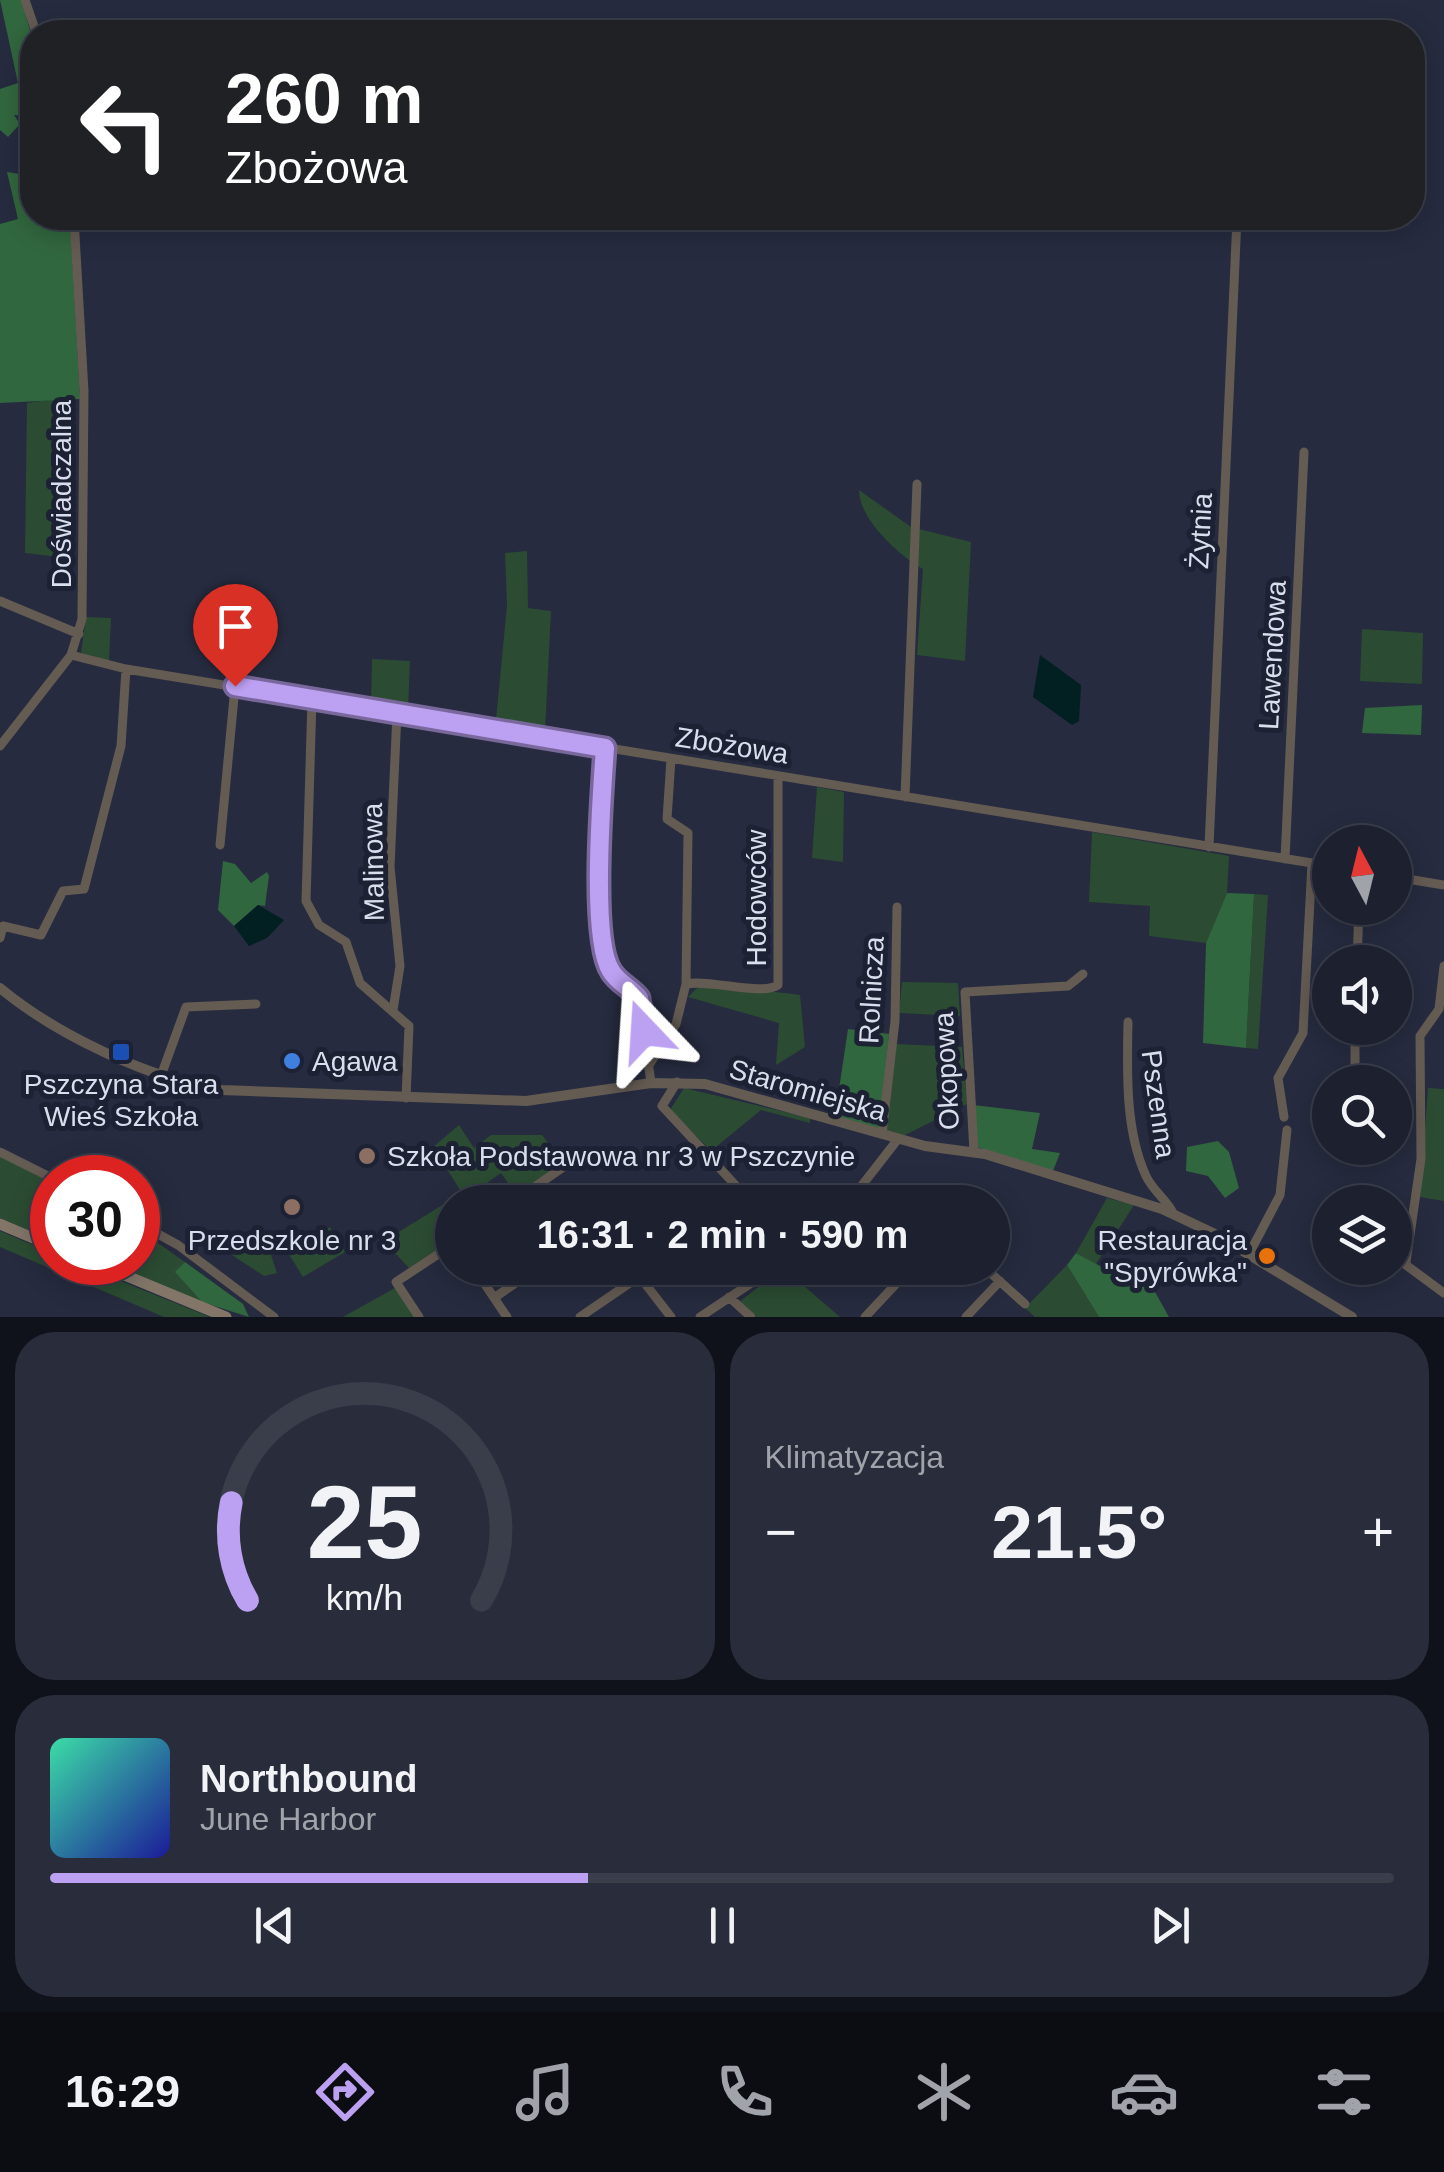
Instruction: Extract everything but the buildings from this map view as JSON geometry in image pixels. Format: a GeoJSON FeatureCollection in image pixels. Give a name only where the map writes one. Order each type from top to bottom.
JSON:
{"type":"FeatureCollection","features":[{"type":"Feature","properties":{"kind":"main road"},"geometry":{"type":"LineString","coordinates":[[0,1224],[30,1237]]}},
{"type":"Feature","properties":{"kind":"main road"},"geometry":{"type":"LineString","coordinates":[[149,1285],[226,1317]]}},
{"type":"Feature","properties":{"kind":"street","name":"Doświadczalna"},"geometry":{"type":"LineString","coordinates":[[0,746],[71,655],[79,634],[84,392],[75,230]]}},
{"type":"Feature","properties":{"kind":"street","name":"Żytnia"},"geometry":{"type":"LineString","coordinates":[[1209,847],[1236,230]]}},
{"type":"Feature","properties":{"kind":"street","name":"Lawendowa"},"geometry":{"type":"LineString","coordinates":[[1285,859],[1304,452]]}},
{"type":"Feature","properties":{"kind":"street"},"geometry":{"type":"LineString","coordinates":[[905,796],[917,484]]}},
{"type":"Feature","properties":{"kind":"street"},"geometry":{"type":"LineString","coordinates":[[0,601],[79,634]]}},
{"type":"Feature","properties":{"kind":"street","name":"Zbożowa"},"geometry":{"type":"LineString","coordinates":[[71,655],[126,669],[1312,862]]}},
{"type":"Feature","properties":{"kind":"street"},"geometry":{"type":"LineString","coordinates":[[0,938],[2,926],[41,936],[63,891],[84,889],[121,746],[126,669]]}},
{"type":"Feature","properties":{"kind":"street"},"geometry":{"type":"LineString","coordinates":[[220,845],[235,686]]}},
{"type":"Feature","properties":{"kind":"street"},"geometry":{"type":"LineString","coordinates":[[312,699],[306,901],[319,925],[346,942],[360,983],[404,1019],[411,1032],[406,1098]]}},
{"type":"Feature","properties":{"kind":"street","name":"Malinowa"},"geometry":{"type":"LineString","coordinates":[[393,1010],[400,966],[390,867],[397,713]]}},
{"type":"Feature","properties":{"kind":"street"},"geometry":{"type":"LineString","coordinates":[[605,748],[599,871],[606,958],[614,976],[639,998],[651,1083]]}},
{"type":"Feature","properties":{"kind":"street"},"geometry":{"type":"LineString","coordinates":[[649,1065],[676,1024],[686,984],[688,834],[667,819],[672,758]]}},
{"type":"Feature","properties":{"kind":"street","name":"Hodowców"},"geometry":{"type":"LineString","coordinates":[[686,984],[712,981],[766,990],[778,985],[778,776]]}},
{"type":"Feature","properties":{"kind":"street"},"geometry":{"type":"LineString","coordinates":[[1284,1118],[1278,1078],[1304,1032],[1312,862]]}},
{"type":"Feature","properties":{"kind":"street"},"geometry":{"type":"LineString","coordinates":[[1412,880],[1444,886]]}},
{"type":"Feature","properties":{"kind":"street","name":"Rolnicza"},"geometry":{"type":"LineString","coordinates":[[882,1134],[894,1021],[896,907]]}},
{"type":"Feature","properties":{"kind":"street"},"geometry":{"type":"LineString","coordinates":[[1412,1221],[1421,1159],[1420,1036],[1439,1009],[1444,966]]}},
{"type":"Feature","properties":{"kind":"street","name":"Okopowa"},"geometry":{"type":"LineString","coordinates":[[974,1152],[965,992],[973,988],[1068,986],[1083,974]]}},
{"type":"Feature","properties":{"kind":"street","name":"Staromiejska"},"geometry":{"type":"LineString","coordinates":[[0,988],[46,1023],[162,1074],[208,1088],[245,1093],[540,1100],[651,1083],[677,1082],[734,1091],[898,1139],[974,1152],[1173,1213],[1352,1317]]}},
{"type":"Feature","properties":{"kind":"street"},"geometry":{"type":"LineString","coordinates":[[162,1074],[186,1008],[256,1004]]}},
{"type":"Feature","properties":{"kind":"street","name":"Pszenna"},"geometry":{"type":"LineString","coordinates":[[1128,1022],[1135,1138],[1154,1190],[1173,1213]]}},
{"type":"Feature","properties":{"kind":"street"},"geometry":{"type":"LineString","coordinates":[[677,1082],[662,1106],[735,1185]]}},
{"type":"Feature","properties":{"kind":"street"},"geometry":{"type":"LineString","coordinates":[[1249,1254],[1280,1194],[1287,1130]]}},
{"type":"Feature","properties":{"kind":"street"},"geometry":{"type":"LineString","coordinates":[[862,1185],[898,1139]]}},
{"type":"Feature","properties":{"kind":"street"},"geometry":{"type":"LineString","coordinates":[[0,1152],[30,1167]]}},
{"type":"Feature","properties":{"kind":"street"},"geometry":{"type":"LineString","coordinates":[[539,1185],[570,1164]]}},
{"type":"Feature","properties":{"kind":"street","name":"Pszenna"},"geometry":{"type":"LineString","coordinates":[[1147,1204],[1154,1190]]}},
{"type":"Feature","properties":{"kind":"street"},"geometry":{"type":"LineString","coordinates":[[160,1235],[178,1245],[260,1313],[274,1317]]}},
{"type":"Feature","properties":{"kind":"street"},"geometry":{"type":"LineString","coordinates":[[419,1317],[396,1282],[435,1256]]}},
{"type":"Feature","properties":{"kind":"street"},"geometry":{"type":"LineString","coordinates":[[1412,1267],[1444,1293]]}},
{"type":"Feature","properties":{"kind":"street"},"geometry":{"type":"LineString","coordinates":[[485,1285],[507,1317]]}},
{"type":"Feature","properties":{"kind":"street"},"geometry":{"type":"LineString","coordinates":[[494,1298],[513,1285]]}},
{"type":"Feature","properties":{"kind":"street"},"geometry":{"type":"LineString","coordinates":[[580,1317],[621,1285]]}},
{"type":"Feature","properties":{"kind":"street"},"geometry":{"type":"LineString","coordinates":[[647,1285],[672,1317]]}},
{"type":"Feature","properties":{"kind":"street"},"geometry":{"type":"LineString","coordinates":[[700,1317],[748,1285]]}},
{"type":"Feature","properties":{"kind":"street"},"geometry":{"type":"LineString","coordinates":[[864,1317],[895,1285]]}},
{"type":"Feature","properties":{"kind":"street"},"geometry":{"type":"LineString","coordinates":[[966,1317],[996,1285]]}},
{"type":"Feature","properties":{"kind":"street"},"geometry":{"type":"LineString","coordinates":[[1004,1285],[1025,1304]]}},
{"type":"Feature","properties":{"kind":"street"},"geometry":{"type":"LineString","coordinates":[[728,1298],[751,1317]]}},
{"type":"Feature","properties":{"kind":"street"},"geometry":{"type":"LineString","coordinates":[[1328,1317],[1337,1308]]}},
{"type":"Feature","properties":{"kind":"green space"},"geometry":{"type":"Polygon","coordinates":[[[0,0],[21,0],[27,20],[20,20],[20,115],[14,115],[20,124],[8,137],[0,130],[0,89],[18,83],[0,0]]]}},
{"type":"Feature","properties":{"kind":"green space"},"geometry":{"type":"Polygon","coordinates":[[[7,172],[20,174],[20,230],[71,230],[80,399],[0,403],[0,224],[18,219],[7,172]]]}},
{"type":"Feature","properties":{"kind":"green space"},"geometry":{"type":"Polygon","coordinates":[[[63,398],[59,557],[25,553],[27,403],[63,398]]]}},
{"type":"Feature","properties":{"kind":"green space"},"geometry":{"type":"Polygon","coordinates":[[[859,490],[911,527],[971,542],[965,661],[917,655],[923,569],[902,555],[873,524],[865,513],[859,490]]]}},
{"type":"Feature","properties":{"kind":"green space"},"geometry":{"type":"Polygon","coordinates":[[[527,551],[528,608],[551,611],[545,731],[496,720],[507,605],[505,553],[527,551]]]}},
{"type":"Feature","properties":{"kind":"green space"},"geometry":{"type":"Polygon","coordinates":[[[86,617],[111,618],[109,661],[81,653],[86,617]]]}},
{"type":"Feature","properties":{"kind":"green space"},"geometry":{"type":"Polygon","coordinates":[[[1362,629],[1423,633],[1422,684],[1360,681],[1362,629]]]}},
{"type":"Feature","properties":{"kind":"green space"},"geometry":{"type":"Polygon","coordinates":[[[372,659],[410,661],[408,709],[371,703],[372,659]]]}},
{"type":"Feature","properties":{"kind":"green space"},"geometry":{"type":"Polygon","coordinates":[[[1422,705],[1421,735],[1362,733],[1365,708],[1422,705]]]}},
{"type":"Feature","properties":{"kind":"green space"},"geometry":{"type":"Polygon","coordinates":[[[817,787],[844,792],[843,862],[812,858],[817,787]]]}},
{"type":"Feature","properties":{"kind":"green space"},"geometry":{"type":"Polygon","coordinates":[[[1092,832],[1229,856],[1227,893],[1206,943],[1149,936],[1150,906],[1089,902],[1092,832]]]}},
{"type":"Feature","properties":{"kind":"green space"},"geometry":{"type":"Polygon","coordinates":[[[223,861],[235,864],[251,883],[267,872],[269,876],[265,906],[258,905],[234,926],[218,910],[223,861]]]}},
{"type":"Feature","properties":{"kind":"green space"},"geometry":{"type":"Polygon","coordinates":[[[1227,893],[1254,894],[1246,1048],[1203,1043],[1206,943],[1227,893]]]}},
{"type":"Feature","properties":{"kind":"green space"},"geometry":{"type":"Polygon","coordinates":[[[1254,894],[1268,895],[1258,1049],[1246,1048],[1254,894]]]}},
{"type":"Feature","properties":{"kind":"green space"},"geometry":{"type":"Polygon","coordinates":[[[902,982],[958,983],[960,1016],[899,1013],[902,982]]]}},
{"type":"Feature","properties":{"kind":"green space"},"geometry":{"type":"Polygon","coordinates":[[[699,986],[800,995],[805,1047],[776,1065],[779,1023],[688,997],[699,986]]]}},
{"type":"Feature","properties":{"kind":"green space"},"geometry":{"type":"Polygon","coordinates":[[[848,1029],[889,1034],[879,1131],[835,1116],[848,1029]]]}},
{"type":"Feature","properties":{"kind":"green space"},"geometry":{"type":"Polygon","coordinates":[[[896,1044],[962,1047],[967,1104],[905,1135],[885,1133],[896,1044]]]}},
{"type":"Feature","properties":{"kind":"green space"},"geometry":{"type":"Polygon","coordinates":[[[684,1088],[810,1118],[810,1123],[761,1110],[711,1151],[670,1110],[684,1088]]]}},
{"type":"Feature","properties":{"kind":"green space"},"geometry":{"type":"Polygon","coordinates":[[[1428,1088],[1444,1089],[1444,1201],[1420,1197],[1428,1088]]]}},
{"type":"Feature","properties":{"kind":"green space"},"geometry":{"type":"Polygon","coordinates":[[[973,1105],[1040,1113],[1032,1149],[1060,1153],[1053,1171],[977,1147],[973,1105]]]}},
{"type":"Feature","properties":{"kind":"green space"},"geometry":{"type":"Polygon","coordinates":[[[459,1125],[474,1148],[491,1135],[542,1135],[564,1163],[534,1185],[510,1185],[501,1173],[484,1185],[457,1185],[433,1147],[459,1125]]]}},
{"type":"Feature","properties":{"kind":"green space"},"geometry":{"type":"Polygon","coordinates":[[[1218,1141],[1229,1152],[1239,1188],[1225,1198],[1208,1176],[1186,1171],[1187,1147],[1218,1141]]]}},
{"type":"Feature","properties":{"kind":"green space"},"geometry":{"type":"Polygon","coordinates":[[[0,1156],[30,1172],[30,1231],[0,1218],[0,1156]]]}},
{"type":"Feature","properties":{"kind":"green space"},"geometry":{"type":"Polygon","coordinates":[[[1107,1198],[1134,1205],[1096,1264],[1076,1253],[1107,1198]]]}},
{"type":"Feature","properties":{"kind":"green space"},"geometry":{"type":"Polygon","coordinates":[[[435,1210],[435,1251],[409,1268],[384,1241],[435,1210]]]}},
{"type":"Feature","properties":{"kind":"green space"},"geometry":{"type":"Polygon","coordinates":[[[330,1227],[345,1252],[303,1277],[288,1253],[330,1227]]]}},
{"type":"Feature","properties":{"kind":"green space"},"geometry":{"type":"Polygon","coordinates":[[[0,1231],[30,1244],[30,1260],[0,1247],[0,1231]]]}},
{"type":"Feature","properties":{"kind":"green space"},"geometry":{"type":"Polygon","coordinates":[[[160,1244],[185,1262],[176,1273],[202,1302],[160,1285],[160,1244]]]}},
{"type":"Feature","properties":{"kind":"green space"},"geometry":{"type":"Polygon","coordinates":[[[268,1246],[277,1273],[264,1276],[232,1255],[268,1246]]]}},
{"type":"Feature","properties":{"kind":"green space"},"geometry":{"type":"Polygon","coordinates":[[[1076,1253],[1113,1273],[1150,1283],[1169,1317],[1099,1317],[1067,1265],[1076,1253]]]}},
{"type":"Feature","properties":{"kind":"green space"},"geometry":{"type":"Polygon","coordinates":[[[185,1262],[243,1304],[249,1317],[202,1302],[175,1272],[185,1262]]]}},
{"type":"Feature","properties":{"kind":"green space"},"geometry":{"type":"Polygon","coordinates":[[[1067,1265],[1099,1317],[1035,1317],[1025,1308],[1067,1265]]]}},
{"type":"Feature","properties":{"kind":"green space"},"geometry":{"type":"Polygon","coordinates":[[[89,1285],[131,1285],[210,1317],[164,1317],[89,1285]]]}},
{"type":"Feature","properties":{"kind":"green space"},"geometry":{"type":"Polygon","coordinates":[[[761,1285],[803,1285],[840,1317],[757,1317],[739,1302],[761,1285]]]}},
{"type":"Feature","properties":{"kind":"green space"},"geometry":{"type":"Polygon","coordinates":[[[395,1288],[416,1317],[343,1317],[395,1288]]]}},
{"type":"Feature","properties":{"kind":"shaded area"},"geometry":{"type":"Polygon","coordinates":[[[1040,655],[1081,685],[1079,721],[1072,725],[1033,697],[1040,655]]]}},
{"type":"Feature","properties":{"kind":"shaded area"},"geometry":{"type":"Polygon","coordinates":[[[258,905],[284,920],[267,938],[249,946],[234,926],[258,905]]]}},
{"type":"Feature","properties":{"kind":"place","name":"Pszczyna Stara Wieś Szkoła"},"geometry":{"type":"Point","coordinates":[121,1052]}},
{"type":"Feature","properties":{"kind":"place","name":"Agawa"},"geometry":{"type":"Point","coordinates":[292,1061]}},
{"type":"Feature","properties":{"kind":"place","name":"Szkoła Podstawowa nr 3 w Pszczynie"},"geometry":{"type":"Point","coordinates":[367,1156]}},
{"type":"Feature","properties":{"kind":"place","name":"Przedszkole nr 3"},"geometry":{"type":"Point","coordinates":[292,1207]}},
{"type":"Feature","properties":{"kind":"place","name":"Restauracja \"Spyrówka\""},"geometry":{"type":"Point","coordinates":[1267,1256]}},
{"type":"Feature","properties":{"kind":"route"},"geometry":{"type":"LineString","coordinates":[[235,686],[605,748],[599,871],[606,958],[614,976],[639,998],[644,1031]]}}]}
